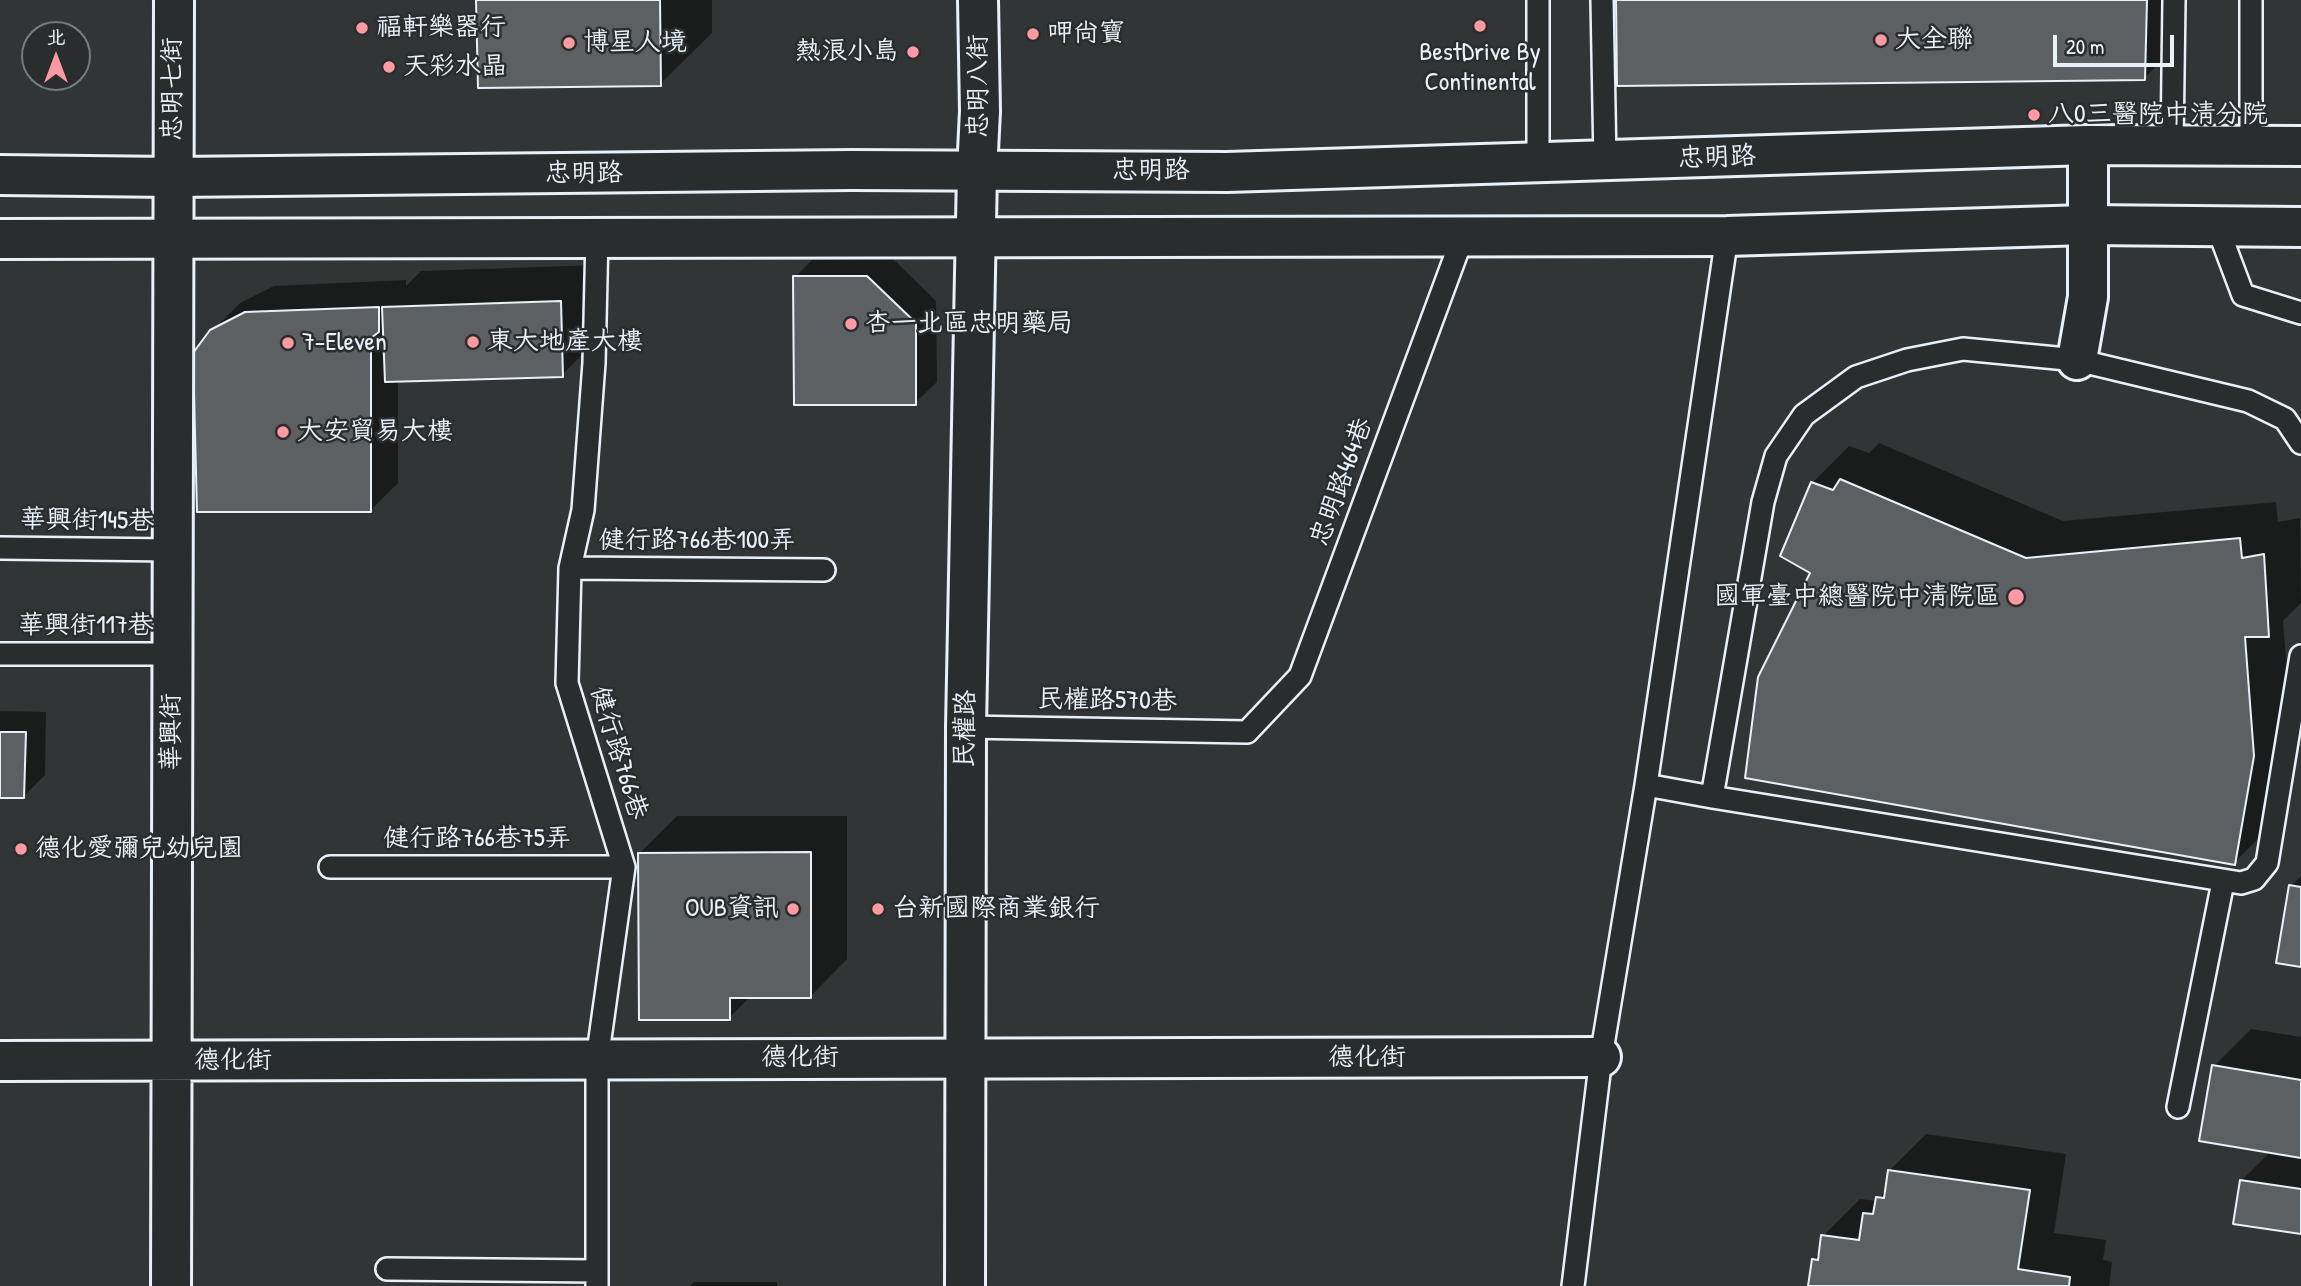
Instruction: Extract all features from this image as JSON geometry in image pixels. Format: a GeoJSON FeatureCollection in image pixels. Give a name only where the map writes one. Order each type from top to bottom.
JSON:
{"type":"FeatureCollection","features":[{"type":"Feature","properties":{"kind":"main road","name":"忠明七街"},"geometry":{"type":"LineString","coordinates":[[173,177],[174,0]]}},
{"type":"Feature","properties":{"kind":"main road","name":"忠明八街"},"geometry":{"type":"LineString","coordinates":[[977,172],[980,111],[978,0]]}},
{"type":"Feature","properties":{"kind":"main road","name":"忠明路"},"geometry":{"type":"LineString","coordinates":[[0,175],[173,177],[852,170],[1227,172],[2088,145],[2301,146]]}},
{"type":"Feature","properties":{"kind":"main road"},"geometry":{"type":"LineString","coordinates":[[2077,360],[2088,297],[2088,145]]}},
{"type":"Feature","properties":{"kind":"main road","name":"民權路"},"geometry":{"type":"LineString","coordinates":[[965,1286],[966,727],[977,172]]}},
{"type":"Feature","properties":{"kind":"main road","name":"華興街"},"geometry":{"type":"LineString","coordinates":[[171,1286],[173,177]]}},
{"type":"Feature","properties":{"kind":"main road"},"geometry":{"type":"LineString","coordinates":[[0,239],[1727,236],[2086,225],[2301,227]]}},
{"type":"Feature","properties":{"kind":"main road","name":"德化街"},"geometry":{"type":"LineString","coordinates":[[0,1061],[1601,1057]]}},
{"type":"Feature","properties":{"kind":"lane"},"geometry":{"type":"LineString","coordinates":[[1538,0],[1538,162]]}},
{"type":"Feature","properties":{"kind":"lane"},"geometry":{"type":"LineString","coordinates":[[1602,0],[1605,162]]}},
{"type":"Feature","properties":{"kind":"lane"},"geometry":{"type":"LineString","coordinates":[[2172,145],[2174,0]]}},
{"type":"Feature","properties":{"kind":"lane"},"geometry":{"type":"LineString","coordinates":[[2251,0],[2251,146]]}},
{"type":"Feature","properties":{"kind":"lane"},"geometry":{"type":"LineString","coordinates":[[2217,226],[2243,295],[2301,313]]}},
{"type":"Feature","properties":{"kind":"lane","name":"健行路766巷"},"geometry":{"type":"LineString","coordinates":[[597,236],[594,363],[583,510],[570,568],[567,682],[624,867],[597,1060],[597,1279]]}},
{"type":"Feature","properties":{"kind":"lane","name":"忠明路464巷"},"geometry":{"type":"LineString","coordinates":[[1247,732],[1300,676],[1463,236]]}},
{"type":"Feature","properties":{"kind":"lane"},"geometry":{"type":"LineString","coordinates":[[1573,1286],[1601,1057],[1646,785],[1727,236]]}},
{"type":"Feature","properties":{"kind":"lane"},"geometry":{"type":"LineString","coordinates":[[1712,797],[1763,502],[1776,456],[1804,415],[1856,377],[1907,360],[1964,349],[2077,360],[2248,401],[2286,419],[2301,443]]}},
{"type":"Feature","properties":{"kind":"lane","name":"華興街145巷"},"geometry":{"type":"LineString","coordinates":[[0,548],[173,550]]}},
{"type":"Feature","properties":{"kind":"lane","name":"健行路766巷100弄"},"geometry":{"type":"LineString","coordinates":[[570,568],[824,570]]}},
{"type":"Feature","properties":{"kind":"lane","name":"華興街117巷"},"geometry":{"type":"LineString","coordinates":[[0,654],[173,654]]}},
{"type":"Feature","properties":{"kind":"lane"},"geometry":{"type":"LineString","coordinates":[[1646,785],[2223,882],[2254,879],[2267,863],[2301,656]]}},
{"type":"Feature","properties":{"kind":"lane","name":"民權路570巷"},"geometry":{"type":"LineString","coordinates":[[966,727],[1247,732]]}},
{"type":"Feature","properties":{"kind":"lane","name":"健行路766巷75弄"},"geometry":{"type":"LineString","coordinates":[[330,867],[624,867]]}},
{"type":"Feature","properties":{"kind":"lane"},"geometry":{"type":"LineString","coordinates":[[2178,1107],[2223,882]]}},
{"type":"Feature","properties":{"kind":"lane"},"geometry":{"type":"LineString","coordinates":[[387,1269],[597,1279]]}},
{"type":"Feature","properties":{"kind":"building","name":"博星人境"},"geometry":{"type":"Polygon","coordinates":[[[476,0],[660,0],[661,86],[478,88],[476,0]]]}},
{"type":"Feature","properties":{"kind":"building","name":"大全聯"},"geometry":{"type":"Polygon","coordinates":[[[1616,0],[2147,0],[2145,80],[1617,86],[1616,0]]]}},
{"type":"Feature","properties":{"kind":"building"},"geometry":{"type":"Polygon","coordinates":[[[793,276],[867,276],[916,323],[916,405],[794,405],[793,276]]]}},
{"type":"Feature","properties":{"kind":"building","name":"東大地產大樓"},"geometry":{"type":"Polygon","coordinates":[[[561,301],[563,377],[385,382],[382,307],[561,301]]]}},
{"type":"Feature","properties":{"kind":"building","name":"大安貿易大樓"},"geometry":{"type":"Polygon","coordinates":[[[379,307],[379,332],[371,338],[371,512],[197,512],[193,353],[210,330],[245,312],[379,307]]]}},
{"type":"Feature","properties":{"kind":"building"},"geometry":{"type":"Polygon","coordinates":[[[1840,479],[2026,558],[2240,538],[2242,558],[2264,554],[2269,637],[2245,637],[2254,756],[2235,865],[1745,778],[1758,677],[1810,573],[1780,556],[1811,482],[1833,490],[1840,479]]]}},
{"type":"Feature","properties":{"kind":"building"},"geometry":{"type":"Polygon","coordinates":[[[0,732],[26,732],[24,798],[0,798],[0,732]]]}},
{"type":"Feature","properties":{"kind":"building"},"geometry":{"type":"Polygon","coordinates":[[[811,852],[811,998],[730,998],[730,1020],[639,1020],[638,853],[811,852]]]}},
{"type":"Feature","properties":{"kind":"building"},"geometry":{"type":"Polygon","coordinates":[[[2289,885],[2301,887],[2301,967],[2276,963],[2289,885]]]}},
{"type":"Feature","properties":{"kind":"building"},"geometry":{"type":"Polygon","coordinates":[[[2212,1065],[2301,1080],[2301,1158],[2199,1141],[2212,1065]]]}},
{"type":"Feature","properties":{"kind":"building"},"geometry":{"type":"Polygon","coordinates":[[[1888,1170],[2030,1190],[2018,1269],[2070,1277],[2069,1286],[1808,1286],[1812,1259],[1818,1260],[1821,1235],[1859,1240],[1863,1213],[1873,1214],[1876,1197],[1884,1198],[1888,1170]]]}},
{"type":"Feature","properties":{"kind":"building"},"geometry":{"type":"Polygon","coordinates":[[[2240,1180],[2301,1189],[2301,1234],[2233,1224],[2240,1180]]]}},
{"type":"Feature","properties":{"kind":"place","name":"BestDrive By Continental"},"geometry":{"type":"Point","coordinates":[1480,26]}},
{"type":"Feature","properties":{"kind":"place","name":"福軒樂器行"},"geometry":{"type":"Point","coordinates":[362,28]}},
{"type":"Feature","properties":{"kind":"place","name":"呷尚寶"},"geometry":{"type":"Point","coordinates":[1033,34]}},
{"type":"Feature","properties":{"kind":"place","name":"大全聯"},"geometry":{"type":"Point","coordinates":[1881,40]}},
{"type":"Feature","properties":{"kind":"place","name":"博星人境"},"geometry":{"type":"Point","coordinates":[569,43]}},
{"type":"Feature","properties":{"kind":"place","name":"熱浪小島"},"geometry":{"type":"Point","coordinates":[913,52]}},
{"type":"Feature","properties":{"kind":"place","name":"天彩水晶"},"geometry":{"type":"Point","coordinates":[389,67]}},
{"type":"Feature","properties":{"kind":"place","name":"八0三醫院中清分院"},"geometry":{"type":"Point","coordinates":[2034,115]}},
{"type":"Feature","properties":{"kind":"place","name":"杏一北區忠明藥局"},"geometry":{"type":"Point","coordinates":[851,324]}},
{"type":"Feature","properties":{"kind":"place","name":"東大地產大樓"},"geometry":{"type":"Point","coordinates":[473,342]}},
{"type":"Feature","properties":{"kind":"place","name":"7-Eleven"},"geometry":{"type":"Point","coordinates":[288,343]}},
{"type":"Feature","properties":{"kind":"place","name":"大安貿易大樓"},"geometry":{"type":"Point","coordinates":[283,432]}},
{"type":"Feature","properties":{"kind":"place","name":"國軍臺中總醫院中清院區"},"geometry":{"type":"Point","coordinates":[2016,597]}},
{"type":"Feature","properties":{"kind":"place","name":"德化愛彌兒幼兒園"},"geometry":{"type":"Point","coordinates":[21,849]}},
{"type":"Feature","properties":{"kind":"place","name":"OUB資訊"},"geometry":{"type":"Point","coordinates":[793,909]}},
{"type":"Feature","properties":{"kind":"place","name":"台新國際商業銀行"},"geometry":{"type":"Point","coordinates":[878,909]}}]}
